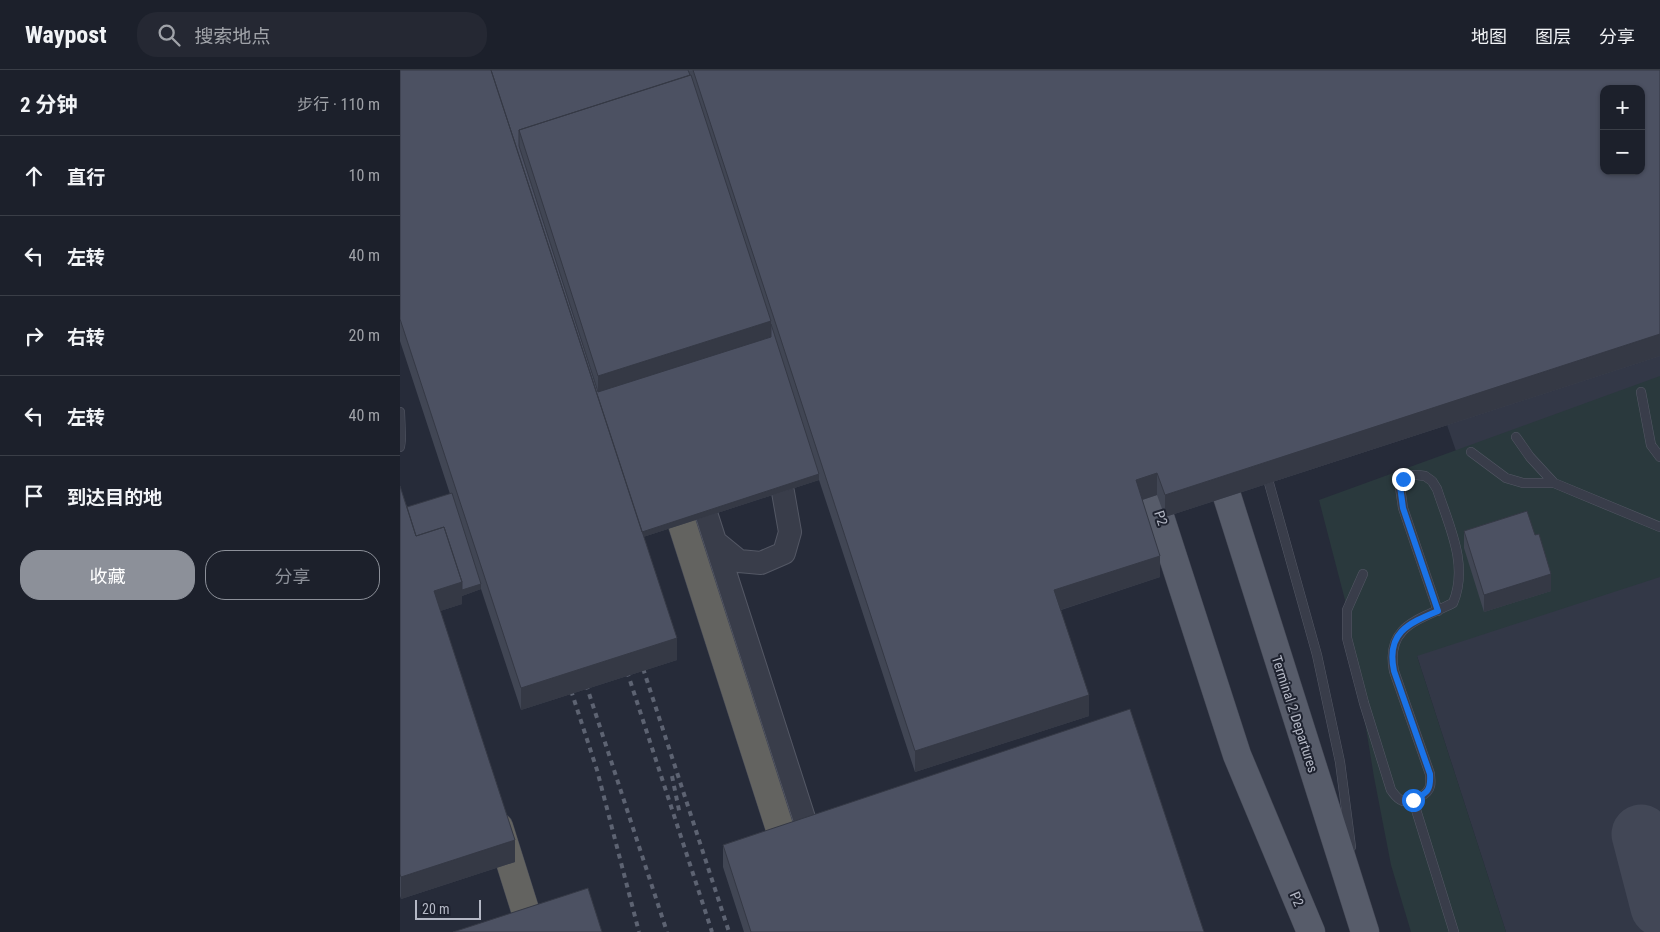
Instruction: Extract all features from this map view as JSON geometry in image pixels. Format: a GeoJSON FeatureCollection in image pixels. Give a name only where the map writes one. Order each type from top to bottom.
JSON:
{"type":"FeatureCollection","features":[{"type":"Feature","properties":{"kind":"highway"},"geometry":{"type":"LineString","coordinates":[[682,524],[813,932]]}},
{"type":"Feature","properties":{"kind":"highway"},"geometry":{"type":"LineString","coordinates":[[490,799],[532,932]]}},
{"type":"Feature","properties":{"kind":"main road","name":"P2"},"geometry":{"type":"LineString","coordinates":[[1135,438],[1237,755],[1310,932]]}},
{"type":"Feature","properties":{"kind":"main road","name":"Terminal 2 Departures"},"geometry":{"type":"LineString","coordinates":[[1227,496],[1362,926]]}},
{"type":"Feature","properties":{"kind":"street"},"geometry":{"type":"LineString","coordinates":[[717,543],[739,561],[761,563],[784,554],[790,532],[783,492]]}},
{"type":"Feature","properties":{"kind":"street"},"geometry":{"type":"LineString","coordinates":[[708,516],[810,834],[819,870]]}},
{"type":"Feature","properties":{"kind":"lane"},"geometry":{"type":"LineString","coordinates":[[1641,392],[1650,445],[1660,457]]}},
{"type":"Feature","properties":{"kind":"lane"},"geometry":{"type":"LineString","coordinates":[[400,412],[402,439],[400,447]]}},
{"type":"Feature","properties":{"kind":"lane"},"geometry":{"type":"LineString","coordinates":[[1516,437],[1530,457],[1554,483]]}},
{"type":"Feature","properties":{"kind":"lane"},"geometry":{"type":"LineString","coordinates":[[1471,452],[1506,478],[1523,483],[1554,483],[1660,527]]}},
{"type":"Feature","properties":{"kind":"lane"},"geometry":{"type":"LineString","coordinates":[[1363,574],[1347,610],[1347,638],[1392,790],[1396,797],[1403,800],[1413,800],[1428,791],[1431,784],[1430,774],[1394,671],[1392,647],[1397,637],[1406,628],[1420,619],[1438,611],[1453,603],[1460,574],[1458,555],[1432,481],[1425,476],[1409,475],[1403,479],[1400,486],[1403,508],[1438,611]]}},
{"type":"Feature","properties":{"kind":"lane"},"geometry":{"type":"LineString","coordinates":[[1269,482],[1317,655],[1333,724],[1340,762],[1362,926]]}},
{"type":"Feature","properties":{"kind":"lane"},"geometry":{"type":"LineString","coordinates":[[1413,800],[1454,932]]}},
{"type":"Feature","properties":{"kind":"shaded area"},"geometry":{"type":"Polygon","coordinates":[[[996,70],[1660,70],[1660,932],[1506,932],[1417,656],[1456,451],[1447,425],[1269,483],[996,70]]]}},
{"type":"Feature","properties":{"kind":"shaded area"},"geometry":{"type":"Polygon","coordinates":[[[1660,376],[1660,577],[1417,656],[1506,932],[1411,932],[1391,865],[1374,777],[1345,600],[1319,500],[1660,376]]]}},
{"type":"Feature","properties":{"kind":"building"},"geometry":{"type":"Polygon","coordinates":[[[400,70],[491,70],[677,638],[521,688],[400,319],[400,70]]]}},
{"type":"Feature","properties":{"kind":"building"},"geometry":{"type":"Polygon","coordinates":[[[491,70],[688,70],[690,75],[519,130],[519,146],[598,392],[771,337],[771,324],[819,474],[642,532],[491,70]]]}},
{"type":"Feature","properties":{"kind":"building"},"geometry":{"type":"Polygon","coordinates":[[[693,70],[1660,70],[1660,334],[1165,495],[1157,473],[1136,480],[1160,556],[1054,590],[1089,695],[915,751],[693,70]]]}},
{"type":"Feature","properties":{"kind":"building"},"geometry":{"type":"Polygon","coordinates":[[[691,75],[771,321],[598,376],[519,130],[691,75]]]}},
{"type":"Feature","properties":{"kind":"building"},"geometry":{"type":"Polygon","coordinates":[[[400,486],[416,536],[444,527],[462,582],[434,591],[515,840],[401,877],[400,874],[400,486]]]}},
{"type":"Feature","properties":{"kind":"building"},"geometry":{"type":"Polygon","coordinates":[[[452,493],[481,584],[462,590],[462,582],[444,527],[416,536],[407,507],[452,493]]]}},
{"type":"Feature","properties":{"kind":"building"},"geometry":{"type":"Polygon","coordinates":[[[1527,511],[1535,535],[1539,534],[1551,574],[1484,595],[1464,531],[1527,511]]]}},
{"type":"Feature","properties":{"kind":"building"},"geometry":{"type":"Polygon","coordinates":[[[1130,709],[1204,932],[751,932],[723,845],[1130,709]]]}},
{"type":"Feature","properties":{"kind":"building"},"geometry":{"type":"Polygon","coordinates":[[[588,888],[602,932],[453,932],[588,888]]]}},
{"type":"Feature","properties":{"kind":"taxiway"},"geometry":{"type":"LineString","coordinates":[[1641,834],[1660,907]]}},
{"type":"Feature","properties":{"kind":"railway"},"geometry":{"type":"LineString","coordinates":[[640,659],[729,932]]}},
{"type":"Feature","properties":{"kind":"railway"},"geometry":{"type":"LineString","coordinates":[[624,662],[712,932]]}},
{"type":"Feature","properties":{"kind":"railway"},"geometry":{"type":"LineString","coordinates":[[583,675],[667,932]]}},
{"type":"Feature","properties":{"kind":"railway"},"geometry":{"type":"LineString","coordinates":[[568,681],[597,770],[639,932]]}},
{"type":"Feature","properties":{"kind":"railway"},"geometry":{"type":"LineString","coordinates":[[672,776],[680,815]]}},
{"type":"Feature","properties":{"kind":"route"},"geometry":{"type":"LineString","coordinates":[[1403,479],[1400,492],[1403,508],[1438,611],[1406,628],[1397,637],[1392,647],[1394,671],[1430,774],[1431,784],[1428,791],[1413,800]]}}]}
